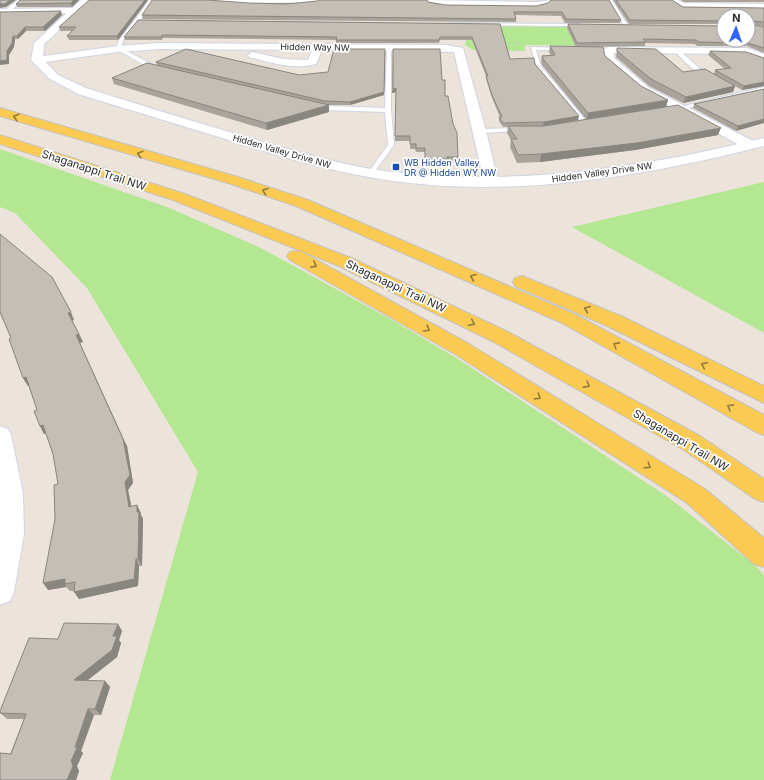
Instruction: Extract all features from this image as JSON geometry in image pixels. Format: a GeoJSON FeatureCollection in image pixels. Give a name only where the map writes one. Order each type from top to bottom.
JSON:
{"type":"FeatureCollection","features":[{"type":"Feature","properties":{"kind":"main road"},"geometry":{"type":"LineString","coordinates":[[0,112],[234,180],[450,252],[614,321],[764,395]]}},
{"type":"Feature","properties":{"kind":"main road","name":"Shaganappi Trail NW"},"geometry":{"type":"LineString","coordinates":[[0,139],[179,197],[244,220],[345,262],[501,337],[692,443],[764,492]]}},
{"type":"Feature","properties":{"kind":"main road"},"geometry":{"type":"LineString","coordinates":[[179,197],[325,271],[462,348],[696,496],[764,555]]}},
{"type":"Feature","properties":{"kind":"main road"},"geometry":{"type":"LineString","coordinates":[[302,203],[570,319],[764,426]]}},
{"type":"Feature","properties":{"kind":"main road"},"geometry":{"type":"LineString","coordinates":[[692,443],[764,482]]}},
{"type":"Feature","properties":{"kind":"street"},"geometry":{"type":"LineString","coordinates":[[37,60],[39,43],[87,0]]}},
{"type":"Feature","properties":{"kind":"street"},"geometry":{"type":"LineString","coordinates":[[211,0],[218,2],[312,2],[320,0]]}},
{"type":"Feature","properties":{"kind":"street"},"geometry":{"type":"LineString","coordinates":[[430,0],[431,2],[445,4],[488,2],[535,4],[544,3],[549,0]]}},
{"type":"Feature","properties":{"kind":"street"},"geometry":{"type":"LineString","coordinates":[[671,0],[682,6],[764,7]]}},
{"type":"Feature","properties":{"kind":"street"},"geometry":{"type":"LineString","coordinates":[[3,12],[74,12]]}},
{"type":"Feature","properties":{"kind":"street","name":"Hidden Way NW"},"geometry":{"type":"LineString","coordinates":[[37,60],[118,49],[160,46],[389,47],[445,48],[458,50],[492,181]]}},
{"type":"Feature","properties":{"kind":"street"},"geometry":{"type":"LineString","coordinates":[[250,46],[252,55],[304,65],[312,62],[318,47]]}},
{"type":"Feature","properties":{"kind":"street"},"geometry":{"type":"LineString","coordinates":[[750,146],[675,109],[644,89],[609,59],[604,50],[747,51],[764,58]]}},
{"type":"Feature","properties":{"kind":"street","name":"Hidden Valley Drive NW"},"geometry":{"type":"LineString","coordinates":[[37,60],[54,77],[82,90],[316,162],[371,173],[441,181],[552,180],[638,169],[764,142]]}},
{"type":"Feature","properties":{"kind":"street"},"geometry":{"type":"LineString","coordinates":[[0,435],[5,494],[12,534],[0,592]]}},
{"type":"Feature","properties":{"kind":"lane"},"geometry":{"type":"LineString","coordinates":[[3,12],[22,0]]}},
{"type":"Feature","properties":{"kind":"lane"},"geometry":{"type":"LineString","coordinates":[[151,0],[137,21],[121,40],[118,49],[151,67],[166,71]]}},
{"type":"Feature","properties":{"kind":"lane"},"geometry":{"type":"LineString","coordinates":[[610,0],[626,25]]}},
{"type":"Feature","properties":{"kind":"lane"},"geometry":{"type":"LineString","coordinates":[[137,21],[145,21]]}},
{"type":"Feature","properties":{"kind":"lane"},"geometry":{"type":"LineString","coordinates":[[443,24],[582,25]]}},
{"type":"Feature","properties":{"kind":"lane"},"geometry":{"type":"LineString","coordinates":[[619,25],[634,25]]}},
{"type":"Feature","properties":{"kind":"lane"},"geometry":{"type":"LineString","coordinates":[[371,173],[391,145],[388,110],[389,47]]}},
{"type":"Feature","properties":{"kind":"lane"},"geometry":{"type":"LineString","coordinates":[[571,49],[534,48],[539,66],[585,123]]}},
{"type":"Feature","properties":{"kind":"lane"},"geometry":{"type":"LineString","coordinates":[[677,51],[697,68],[718,80]]}},
{"type":"Feature","properties":{"kind":"lane"},"geometry":{"type":"LineString","coordinates":[[675,109],[738,92],[764,89]]}},
{"type":"Feature","properties":{"kind":"lane"},"geometry":{"type":"LineString","coordinates":[[310,105],[326,108],[388,110]]}},
{"type":"Feature","properties":{"kind":"lane"},"geometry":{"type":"LineString","coordinates":[[578,124],[592,122]]}},
{"type":"Feature","properties":{"kind":"lane"},"geometry":{"type":"LineString","coordinates":[[480,131],[527,130]]}},
{"type":"Feature","properties":{"kind":"green space"},"geometry":{"type":"Polygon","coordinates":[[[469,26],[588,27],[599,45],[525,45],[525,51],[473,50],[465,45],[469,26]]]}},
{"type":"Feature","properties":{"kind":"green space"},"geometry":{"type":"Polygon","coordinates":[[[0,149],[167,207],[261,248],[394,321],[458,359],[668,497],[757,567],[764,576],[764,780],[110,780],[198,472],[87,288],[15,213],[0,207],[0,149]]]}},
{"type":"Feature","properties":{"kind":"green space"},"geometry":{"type":"Polygon","coordinates":[[[764,182],[764,333],[572,227],[764,182]]]}},
{"type":"Feature","properties":{"kind":"building"},"geometry":{"type":"Polygon","coordinates":[[[0,0],[10,0],[5,4],[0,4],[0,0]]]}},
{"type":"Feature","properties":{"kind":"building"},"geometry":{"type":"Polygon","coordinates":[[[20,0],[74,0],[71,3],[16,4],[20,0]]]}},
{"type":"Feature","properties":{"kind":"building"},"geometry":{"type":"Polygon","coordinates":[[[89,0],[145,0],[117,36],[67,36],[76,27],[59,27],[89,0]]]}},
{"type":"Feature","properties":{"kind":"building"},"geometry":{"type":"Polygon","coordinates":[[[152,0],[207,0],[287,4],[319,0],[427,0],[428,2],[445,5],[536,6],[548,3],[551,0],[609,0],[621,20],[566,19],[562,12],[514,12],[516,19],[142,15],[152,0]]]}},
{"type":"Feature","properties":{"kind":"building"},"geometry":{"type":"Polygon","coordinates":[[[616,0],[672,0],[683,7],[764,8],[764,22],[756,21],[756,8],[716,8],[716,21],[630,20],[616,0]]]}},
{"type":"Feature","properties":{"kind":"building"},"geometry":{"type":"Polygon","coordinates":[[[61,11],[43,27],[25,27],[17,36],[13,36],[12,43],[7,51],[7,60],[0,61],[0,12],[61,11]]]}},
{"type":"Feature","properties":{"kind":"building"},"geometry":{"type":"Polygon","coordinates":[[[138,20],[500,24],[510,59],[534,58],[535,64],[579,116],[544,122],[503,123],[499,117],[502,117],[492,95],[486,76],[488,76],[472,37],[440,37],[439,40],[336,40],[337,37],[162,35],[162,37],[124,37],[138,20]]]}},
{"type":"Feature","properties":{"kind":"building"},"geometry":{"type":"Polygon","coordinates":[[[568,24],[716,26],[716,42],[699,42],[696,40],[643,39],[646,42],[577,43],[568,24]]]}},
{"type":"Feature","properties":{"kind":"building"},"geometry":{"type":"Polygon","coordinates":[[[756,26],[764,27],[764,48],[756,46],[756,26]]]}},
{"type":"Feature","properties":{"kind":"building"},"geometry":{"type":"Polygon","coordinates":[[[550,46],[603,47],[605,56],[641,86],[668,100],[588,113],[543,59],[542,56],[555,55],[550,46]]]}},
{"type":"Feature","properties":{"kind":"building"},"geometry":{"type":"Polygon","coordinates":[[[617,48],[656,49],[683,72],[705,69],[735,86],[686,97],[651,79],[617,51],[617,48]]]}},
{"type":"Feature","properties":{"kind":"building"},"geometry":{"type":"Polygon","coordinates":[[[186,49],[299,75],[328,72],[334,49],[385,49],[384,92],[350,102],[325,101],[156,62],[186,49]]]}},
{"type":"Feature","properties":{"kind":"building"},"geometry":{"type":"Polygon","coordinates":[[[393,49],[440,49],[442,80],[445,80],[445,96],[448,96],[453,124],[457,133],[458,157],[447,157],[448,159],[425,159],[425,148],[416,148],[416,144],[410,144],[410,136],[395,136],[396,88],[393,89],[393,49]]]}},
{"type":"Feature","properties":{"kind":"building"},"geometry":{"type":"Polygon","coordinates":[[[710,51],[746,52],[764,58],[764,82],[744,86],[715,70],[731,68],[710,51]]]}},
{"type":"Feature","properties":{"kind":"building"},"geometry":{"type":"Polygon","coordinates":[[[147,63],[329,105],[266,123],[112,78],[147,63]]]}},
{"type":"Feature","properties":{"kind":"building"},"geometry":{"type":"Polygon","coordinates":[[[764,89],[764,119],[738,126],[694,104],[764,89]]]}},
{"type":"Feature","properties":{"kind":"building"},"geometry":{"type":"Polygon","coordinates":[[[678,105],[721,128],[637,143],[541,154],[518,155],[511,139],[517,139],[508,126],[544,126],[678,105]]]}},
{"type":"Feature","properties":{"kind":"building"},"geometry":{"type":"Polygon","coordinates":[[[0,234],[52,277],[71,312],[68,313],[79,334],[76,335],[123,439],[130,475],[125,482],[129,507],[137,505],[137,512],[139,512],[138,559],[136,559],[134,579],[74,592],[75,582],[65,584],[65,579],[43,583],[55,519],[54,485],[58,484],[53,454],[43,425],[40,426],[34,411],[37,410],[26,377],[23,378],[9,339],[11,338],[0,312],[0,234]]]}},
{"type":"Feature","properties":{"kind":"building"},"geometry":{"type":"Polygon","coordinates":[[[64,623],[118,624],[113,636],[117,636],[112,650],[74,680],[105,681],[95,709],[88,709],[75,747],[77,748],[71,761],[73,766],[67,780],[0,780],[0,753],[11,754],[26,714],[0,713],[0,711],[29,638],[58,639],[64,623]]]}},
{"type":"Feature","properties":{"kind":"place","name":"WB Hidden Valley DR @ Hidden WY NW"},"geometry":{"type":"Point","coordinates":[396,167]}}]}
